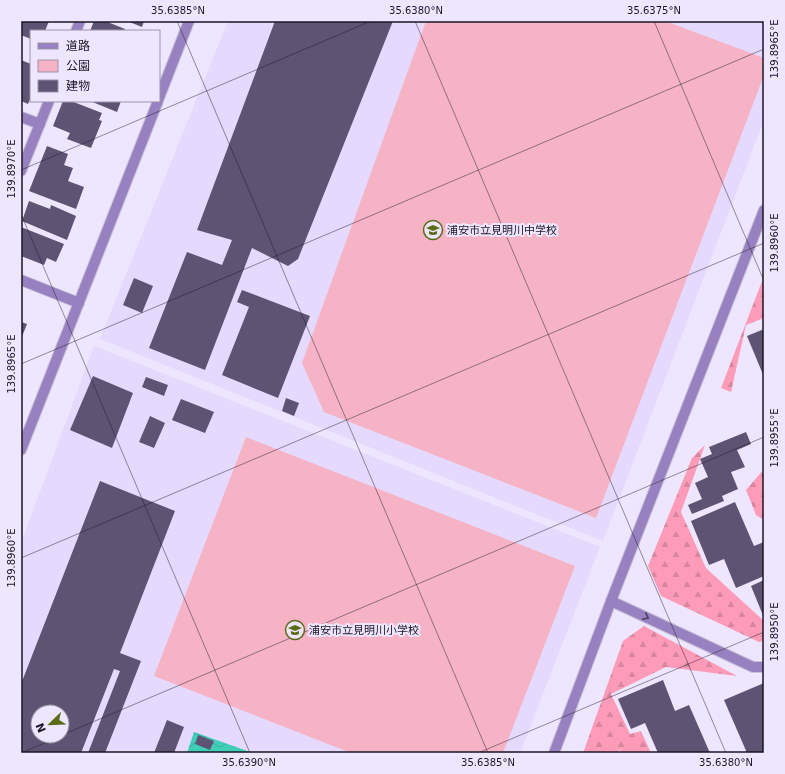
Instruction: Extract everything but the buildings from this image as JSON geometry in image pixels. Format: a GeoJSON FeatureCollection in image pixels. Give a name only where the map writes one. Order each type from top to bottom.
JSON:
{"type":"FeatureCollection","features":[{"type":"Feature","properties":{"kind":"street"},"geometry":{"type":"LineString","coordinates":[[160,95],[189,21]]}},
{"type":"Feature","properties":{"kind":"street"},"geometry":{"type":"LineString","coordinates":[[21,171],[49,102]]}},
{"type":"Feature","properties":{"kind":"street"},"geometry":{"type":"LineString","coordinates":[[21,450],[158,102]]}},
{"type":"Feature","properties":{"kind":"street"},"geometry":{"type":"LineString","coordinates":[[21,117],[40,124]]}},
{"type":"Feature","properties":{"kind":"street"},"geometry":{"type":"LineString","coordinates":[[554,753],[611,601],[764,210]]}},
{"type":"Feature","properties":{"kind":"street"},"geometry":{"type":"LineString","coordinates":[[21,280],[79,303]]}},
{"type":"Feature","properties":{"kind":"street"},"geometry":{"type":"LineString","coordinates":[[611,601],[753,667],[764,667]]}},
{"type":"Feature","properties":{"kind":"shaded area","name":"浦安市立見明川中学校"},"geometry":{"type":"Polygon","coordinates":[[[228,21],[764,21],[764,120],[603,541],[100,339],[228,21]]]}},
{"type":"Feature","properties":{"kind":"shaded area","name":"浦安市立見明川小学校"},"geometry":{"type":"Polygon","coordinates":[[[94,346],[600,547],[520,753],[21,753],[21,543],[94,346]]]}},
{"type":"Feature","properties":{"kind":"green space","name":"浦安市立見明川中学校"},"geometry":{"type":"Polygon","coordinates":[[[426,21],[665,21],[764,58],[764,75],[596,518],[324,412],[302,363],[426,21]]]}},
{"type":"Feature","properties":{"kind":"green space"},"geometry":{"type":"Polygon","coordinates":[[[764,276],[764,318],[746,325],[731,392],[721,388],[764,276]]]}},
{"type":"Feature","properties":{"kind":"green space"},"geometry":{"type":"Polygon","coordinates":[[[246,437],[575,566],[503,753],[351,753],[154,676],[246,437]]]}},
{"type":"Feature","properties":{"kind":"green space"},"geometry":{"type":"Polygon","coordinates":[[[705,445],[681,512],[706,568],[764,621],[764,641],[759,642],[661,596],[648,566],[692,458],[705,445]]]}},
{"type":"Feature","properties":{"kind":"green space"},"geometry":{"type":"Polygon","coordinates":[[[764,469],[764,520],[756,515],[746,490],[764,469]]]}},
{"type":"Feature","properties":{"kind":"green space"},"geometry":{"type":"Polygon","coordinates":[[[644,626],[737,676],[666,667],[611,694],[630,734],[641,731],[651,753],[622,753],[620,750],[616,753],[583,753],[623,641],[644,626]]]}},
{"type":"Feature","properties":{"kind":"water"},"geometry":{"type":"Polygon","coordinates":[[[194,732],[253,753],[187,753],[194,732]]]}},
{"type":"Feature","properties":{"kind":"place","name":"浦安市立見明川中学校"},"geometry":{"type":"Point","coordinates":[433,230]}},
{"type":"Feature","properties":{"kind":"place","name":"浦安市立見明川小学校"},"geometry":{"type":"Point","coordinates":[295,630]}}]}
